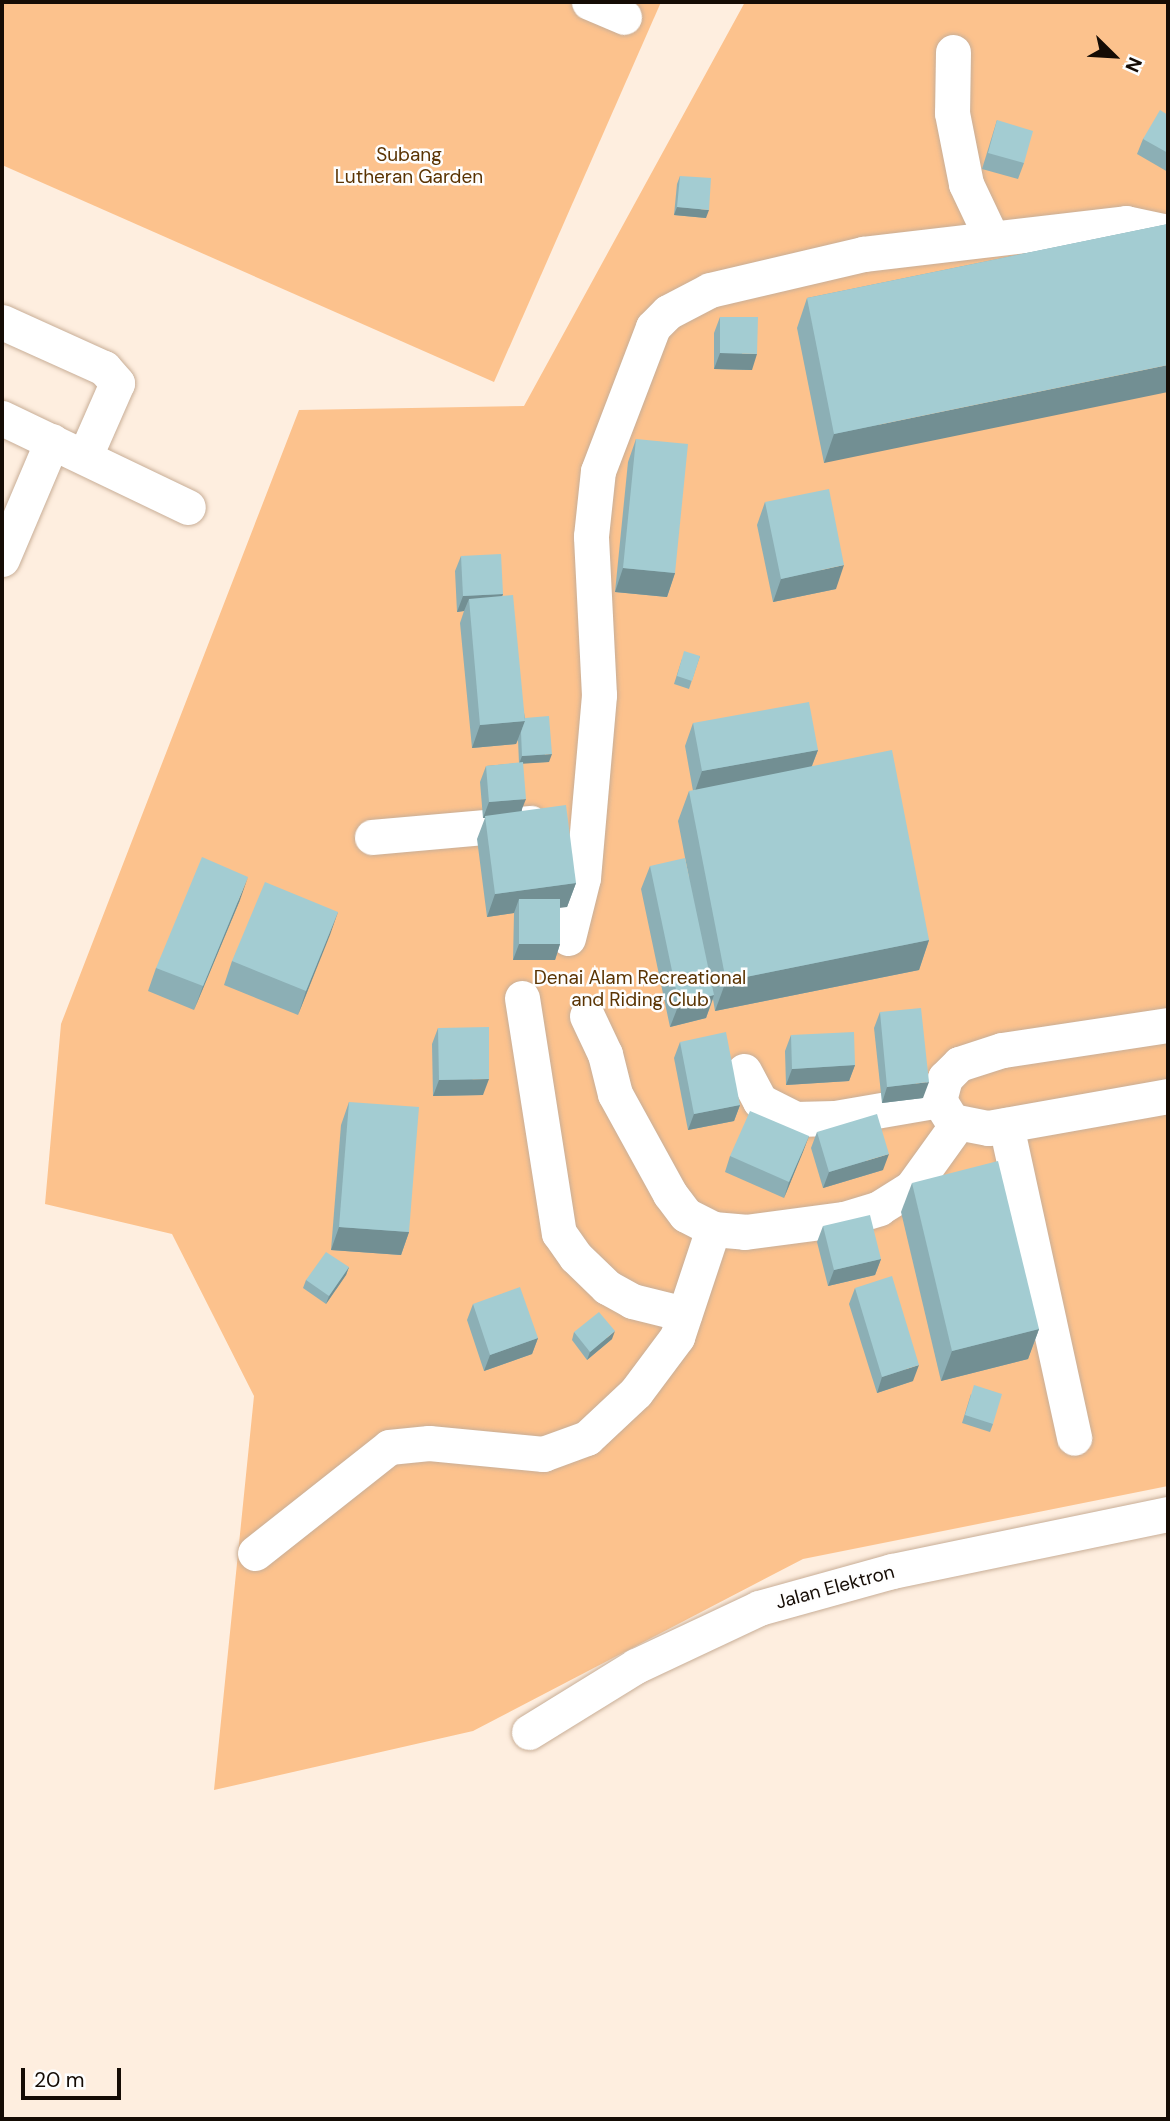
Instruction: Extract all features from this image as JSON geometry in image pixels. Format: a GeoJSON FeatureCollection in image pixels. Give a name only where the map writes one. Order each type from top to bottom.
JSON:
{"type":"FeatureCollection","features":[{"type":"Feature","properties":{"kind":"lane"},"geometry":{"type":"LineString","coordinates":[[589,2],[624,17]]}},
{"type":"Feature","properties":{"kind":"lane"},"geometry":{"type":"LineString","coordinates":[[953,52],[952,113],[967,184],[991,237]]}},
{"type":"Feature","properties":{"kind":"lane"},"geometry":{"type":"LineString","coordinates":[[568,938],[583,878],[585,817],[599,695],[591,536],[598,471],[653,327],[668,312],[710,290],[863,254],[1126,223],[1168,232]]}},
{"type":"Feature","properties":{"kind":"lane"},"geometry":{"type":"LineString","coordinates":[[2,322],[104,368],[117,383],[85,456]]}},
{"type":"Feature","properties":{"kind":"lane"},"geometry":{"type":"LineString","coordinates":[[2,418],[188,508]]}},
{"type":"Feature","properties":{"kind":"lane"},"geometry":{"type":"LineString","coordinates":[[2,559],[52,441]]}},
{"type":"Feature","properties":{"kind":"lane"},"geometry":{"type":"LineString","coordinates":[[372,837],[585,817]]}},
{"type":"Feature","properties":{"kind":"lane"},"geometry":{"type":"LineString","coordinates":[[522,998],[559,1233],[576,1257],[607,1287],[632,1301],[684,1314]]}},
{"type":"Feature","properties":{"kind":"lane"},"geometry":{"type":"LineString","coordinates":[[587,1016],[605,1054],[615,1094],[670,1194],[686,1215],[713,1228],[745,1233],[844,1219],[879,1208],[912,1187],[948,1111],[945,1078],[959,1064],[1002,1050],[1168,1025]]}},
{"type":"Feature","properties":{"kind":"lane"},"geometry":{"type":"LineString","coordinates":[[744,1071],[760,1101],[795,1119],[948,1111],[970,1128],[1006,1125],[1168,1096]]}},
{"type":"Feature","properties":{"kind":"lane"},"geometry":{"type":"LineString","coordinates":[[1006,1125],[1074,1438]]}},
{"type":"Feature","properties":{"kind":"lane"},"geometry":{"type":"LineString","coordinates":[[255,1553],[389,1447],[429,1443],[543,1454],[587,1438],[636,1392],[677,1337],[713,1228]]}},
{"type":"Feature","properties":{"kind":"lane","name":"Jalan Elektron"},"geometry":{"type":"LineString","coordinates":[[529,1732],[636,1666],[759,1608],[892,1571],[1168,1514]]}},
{"type":"Feature","properties":{"kind":"green space","name":"Subang Lutheran Garden"},"geometry":{"type":"Polygon","coordinates":[[[2,2],[661,2],[494,382],[2,165],[2,2]]]}},
{"type":"Feature","properties":{"kind":"green space","name":"Denai Alam Recreational and Riding Club"},"geometry":{"type":"Polygon","coordinates":[[[745,2],[1168,2],[1168,1486],[803,1559],[473,1731],[214,1790],[254,1396],[172,1234],[45,1204],[61,1024],[299,410],[524,406],[745,2]]]}},
{"type":"Feature","properties":{"kind":"building"},"geometry":{"type":"Polygon","coordinates":[[[1160,110],[1168,115],[1168,153],[1143,139],[1160,110]]]}},
{"type":"Feature","properties":{"kind":"building"},"geometry":{"type":"Polygon","coordinates":[[[997,120],[1033,131],[1024,163],[988,153],[997,120]]]}},
{"type":"Feature","properties":{"kind":"building"},"geometry":{"type":"Polygon","coordinates":[[[680,176],[711,178],[709,210],[677,207],[680,176]]]}},
{"type":"Feature","properties":{"kind":"building"},"geometry":{"type":"Polygon","coordinates":[[[1168,224],[1168,365],[834,434],[807,298],[1168,224]]]}},
{"type":"Feature","properties":{"kind":"building"},"geometry":{"type":"Polygon","coordinates":[[[720,317],[758,317],[757,354],[720,353],[720,317]]]}},
{"type":"Feature","properties":{"kind":"building"},"geometry":{"type":"Polygon","coordinates":[[[636,439],[688,444],[675,573],[623,568],[636,439]]]}},
{"type":"Feature","properties":{"kind":"building"},"geometry":{"type":"Polygon","coordinates":[[[829,489],[844,565],[781,579],[765,502],[829,489]]]}},
{"type":"Feature","properties":{"kind":"building"},"geometry":{"type":"Polygon","coordinates":[[[501,554],[503,594],[463,596],[461,556],[501,554]]]}},
{"type":"Feature","properties":{"kind":"building"},"geometry":{"type":"Polygon","coordinates":[[[513,595],[525,721],[480,725],[469,599],[513,595]]]}},
{"type":"Feature","properties":{"kind":"building"},"geometry":{"type":"Polygon","coordinates":[[[684,651],[700,656],[692,681],[677,676],[684,651]]]}},
{"type":"Feature","properties":{"kind":"building"},"geometry":{"type":"Polygon","coordinates":[[[809,702],[818,750],[702,771],[693,723],[809,702]]]}},
{"type":"Feature","properties":{"kind":"building"},"geometry":{"type":"Polygon","coordinates":[[[549,716],[552,754],[522,756],[521,732],[525,718],[549,716]]]}},
{"type":"Feature","properties":{"kind":"building"},"geometry":{"type":"Polygon","coordinates":[[[892,750],[929,940],[726,981],[689,791],[892,750]]]}},
{"type":"Feature","properties":{"kind":"building"},"geometry":{"type":"Polygon","coordinates":[[[523,762],[526,799],[489,802],[486,766],[523,762]]]}},
{"type":"Feature","properties":{"kind":"building"},"geometry":{"type":"Polygon","coordinates":[[[566,805],[576,883],[495,894],[485,816],[566,805]]]}},
{"type":"Feature","properties":{"kind":"building"},"geometry":{"type":"Polygon","coordinates":[[[202,857],[248,877],[203,986],[156,968],[202,857]]]}},
{"type":"Feature","properties":{"kind":"building"},"geometry":{"type":"Polygon","coordinates":[[[685,858],[714,995],[679,1004],[650,866],[685,858]]]}},
{"type":"Feature","properties":{"kind":"building"},"geometry":{"type":"Polygon","coordinates":[[[265,882],[338,912],[306,991],[232,961],[265,882]]]}},
{"type":"Feature","properties":{"kind":"building"},"geometry":{"type":"Polygon","coordinates":[[[519,899],[560,899],[560,944],[519,944],[519,899]]]}},
{"type":"Feature","properties":{"kind":"building"},"geometry":{"type":"Polygon","coordinates":[[[921,1008],[929,1082],[887,1087],[880,1012],[921,1008]]]}},
{"type":"Feature","properties":{"kind":"building"},"geometry":{"type":"Polygon","coordinates":[[[489,1027],[489,1079],[439,1080],[438,1028],[489,1027]]]}},
{"type":"Feature","properties":{"kind":"building"},"geometry":{"type":"Polygon","coordinates":[[[726,1032],[740,1105],[694,1114],[680,1042],[726,1032]]]}},
{"type":"Feature","properties":{"kind":"building"},"geometry":{"type":"Polygon","coordinates":[[[854,1032],[855,1065],[792,1069],[791,1035],[854,1032]]]}},
{"type":"Feature","properties":{"kind":"building"},"geometry":{"type":"Polygon","coordinates":[[[349,1102],[419,1107],[409,1232],[339,1227],[349,1102]]]}},
{"type":"Feature","properties":{"kind":"building"},"geometry":{"type":"Polygon","coordinates":[[[750,1111],[809,1136],[789,1182],[730,1156],[750,1111]]]}},
{"type":"Feature","properties":{"kind":"building"},"geometry":{"type":"Polygon","coordinates":[[[877,1114],[889,1154],[829,1172],[817,1132],[877,1114]]]}},
{"type":"Feature","properties":{"kind":"building"},"geometry":{"type":"Polygon","coordinates":[[[998,1161],[1039,1329],[952,1351],[912,1183],[998,1161]]]}},
{"type":"Feature","properties":{"kind":"building"},"geometry":{"type":"Polygon","coordinates":[[[870,1215],[881,1259],[834,1270],[823,1226],[870,1215]]]}},
{"type":"Feature","properties":{"kind":"building"},"geometry":{"type":"Polygon","coordinates":[[[326,1252],[349,1267],[329,1296],[306,1280],[326,1252]]]}},
{"type":"Feature","properties":{"kind":"building"},"geometry":{"type":"Polygon","coordinates":[[[892,1276],[919,1365],[882,1377],[855,1288],[892,1276]]]}},
{"type":"Feature","properties":{"kind":"building"},"geometry":{"type":"Polygon","coordinates":[[[520,1287],[538,1338],[490,1355],[473,1304],[520,1287]]]}},
{"type":"Feature","properties":{"kind":"building"},"geometry":{"type":"Polygon","coordinates":[[[599,1312],[615,1331],[590,1352],[574,1332],[599,1312]]]}},
{"type":"Feature","properties":{"kind":"building"},"geometry":{"type":"Polygon","coordinates":[[[974,1385],[1002,1394],[993,1424],[965,1415],[974,1385]]]}}]}
